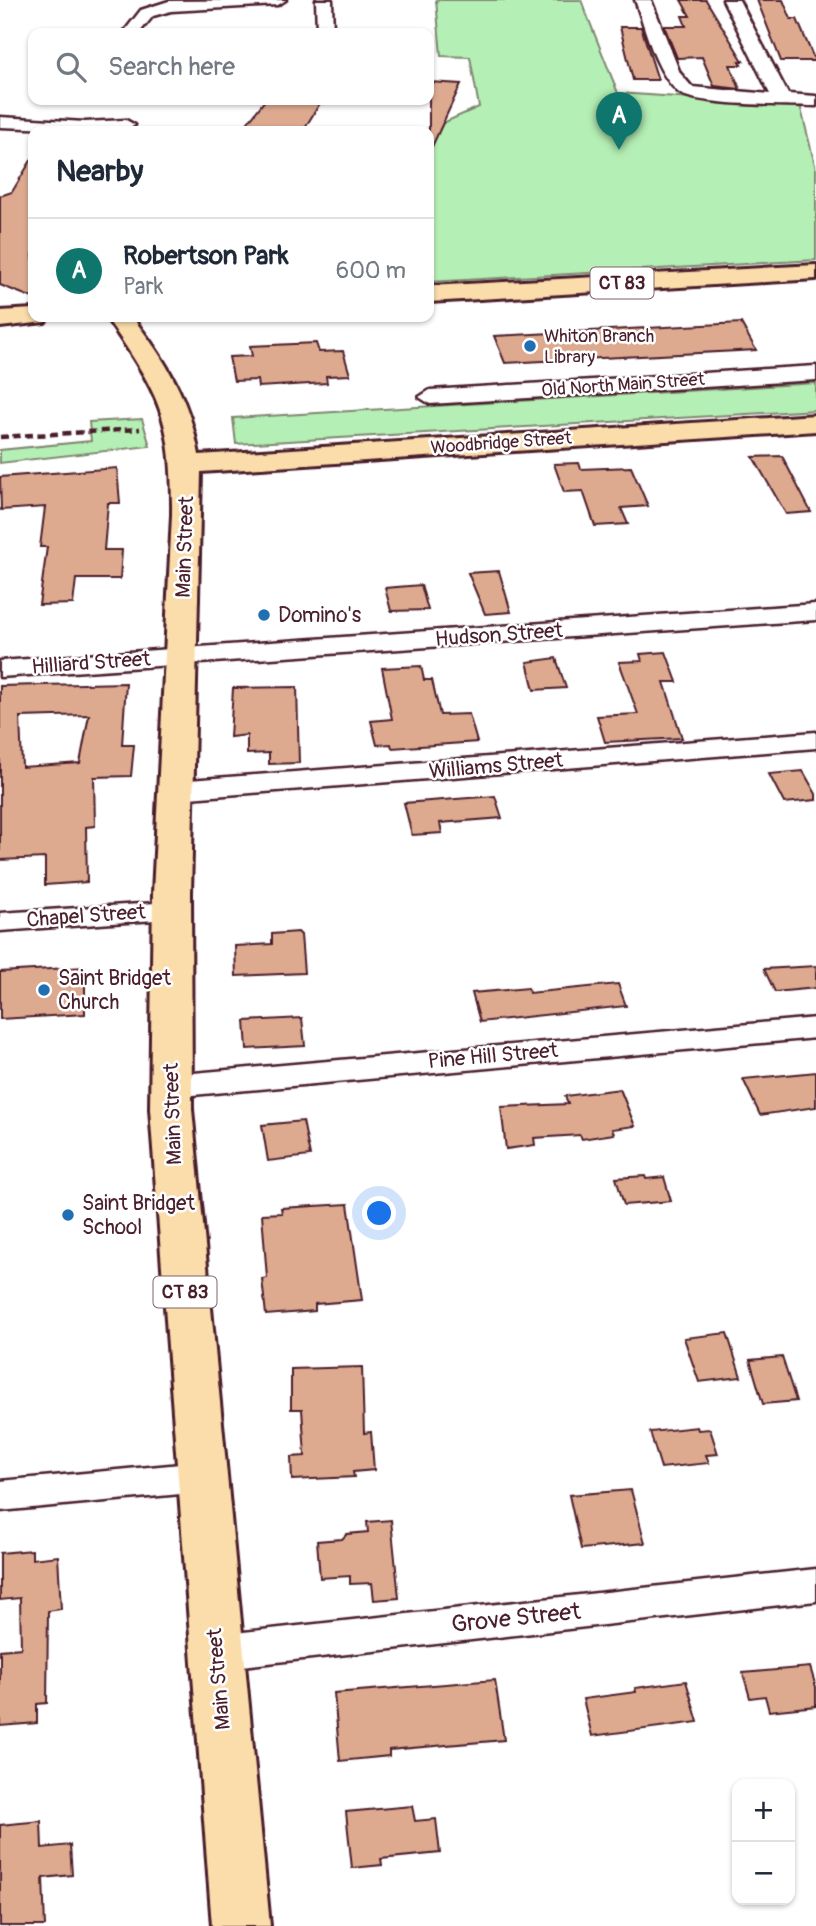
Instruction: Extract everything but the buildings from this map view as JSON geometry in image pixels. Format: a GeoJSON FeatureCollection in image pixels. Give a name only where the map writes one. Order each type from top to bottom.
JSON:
{"type":"FeatureCollection","features":[{"type":"Feature","properties":{"kind":"main road","name":"CT 83"},"geometry":{"type":"LineString","coordinates":[[434,294],[816,272]]}},
{"type":"Feature","properties":{"kind":"main road"},"geometry":{"type":"LineString","coordinates":[[0,319],[28,317]]}},
{"type":"Feature","properties":{"kind":"main road","name":"Main Street"},"geometry":{"type":"LineString","coordinates":[[123,322],[149,359],[176,408],[185,441],[187,464],[172,911],[171,1086],[177,1195],[241,1926]]}},
{"type":"Feature","properties":{"kind":"main road","name":"Woodbridge Street"},"geometry":{"type":"LineString","coordinates":[[187,464],[816,423]]}},
{"type":"Feature","properties":{"kind":"street"},"geometry":{"type":"LineString","coordinates":[[135,28],[147,13],[169,6],[278,0]]}},
{"type":"Feature","properties":{"kind":"street"},"geometry":{"type":"LineString","coordinates":[[324,0],[325,28]]}},
{"type":"Feature","properties":{"kind":"street"},"geometry":{"type":"LineString","coordinates":[[643,0],[673,74],[686,92],[705,96],[816,101]]}},
{"type":"Feature","properties":{"kind":"street"},"geometry":{"type":"LineString","coordinates":[[731,0],[782,99]]}},
{"type":"Feature","properties":{"kind":"street"},"geometry":{"type":"LineString","coordinates":[[91,126],[123,121]]}},
{"type":"Feature","properties":{"kind":"street"},"geometry":{"type":"LineString","coordinates":[[0,122],[68,126]]}},
{"type":"Feature","properties":{"kind":"street","name":"Old North Main Street"},"geometry":{"type":"LineString","coordinates":[[430,397],[816,373]]}},
{"type":"Feature","properties":{"kind":"street","name":"Hudson Street"},"geometry":{"type":"LineString","coordinates":[[181,657],[816,612]]}},
{"type":"Feature","properties":{"kind":"street","name":"Hilliard Street"},"geometry":{"type":"LineString","coordinates":[[0,669],[181,657]]}},
{"type":"Feature","properties":{"kind":"street","name":"Williams Street"},"geometry":{"type":"LineString","coordinates":[[176,790],[816,740]]}},
{"type":"Feature","properties":{"kind":"street","name":"Chapel Street"},"geometry":{"type":"LineString","coordinates":[[0,922],[172,911]]}},
{"type":"Feature","properties":{"kind":"street","name":"Pine Hill Street"},"geometry":{"type":"LineString","coordinates":[[171,1086],[816,1028]]}},
{"type":"Feature","properties":{"kind":"street"},"geometry":{"type":"LineString","coordinates":[[0,1496],[202,1477]]}},
{"type":"Feature","properties":{"kind":"street","name":"Grove Street"},"geometry":{"type":"LineString","coordinates":[[216,1652],[816,1585]]}},
{"type":"Feature","properties":{"kind":"green space"},"geometry":{"type":"Polygon","coordinates":[[[436,0],[581,0],[618,93],[800,105],[816,169],[816,260],[434,282],[434,127],[479,107],[470,57],[441,56],[436,0]]]}},
{"type":"Feature","properties":{"kind":"green space"},"geometry":{"type":"Polygon","coordinates":[[[816,383],[816,410],[236,444],[233,418],[816,383]]]}},
{"type":"Feature","properties":{"kind":"green space"},"geometry":{"type":"Polygon","coordinates":[[[142,419],[150,446],[0,463],[0,450],[91,441],[89,422],[142,419]]]}},
{"type":"Feature","properties":{"kind":"railway"},"geometry":{"type":"LineString","coordinates":[[0,437],[140,429]]}},
{"type":"Feature","properties":{"kind":"place","name":"Robertson Park"},"geometry":{"type":"Point","coordinates":[619,150]}},
{"type":"Feature","properties":{"kind":"place","name":"Whiton Branch Library"},"geometry":{"type":"Point","coordinates":[530,346]}},
{"type":"Feature","properties":{"kind":"place","name":"Domino's"},"geometry":{"type":"Point","coordinates":[264,615]}},
{"type":"Feature","properties":{"kind":"place","name":"Saint Bridget Church"},"geometry":{"type":"Point","coordinates":[44,990]}},
{"type":"Feature","properties":{"kind":"place","name":"Saint Bridget School"},"geometry":{"type":"Point","coordinates":[68,1215]}}]}
